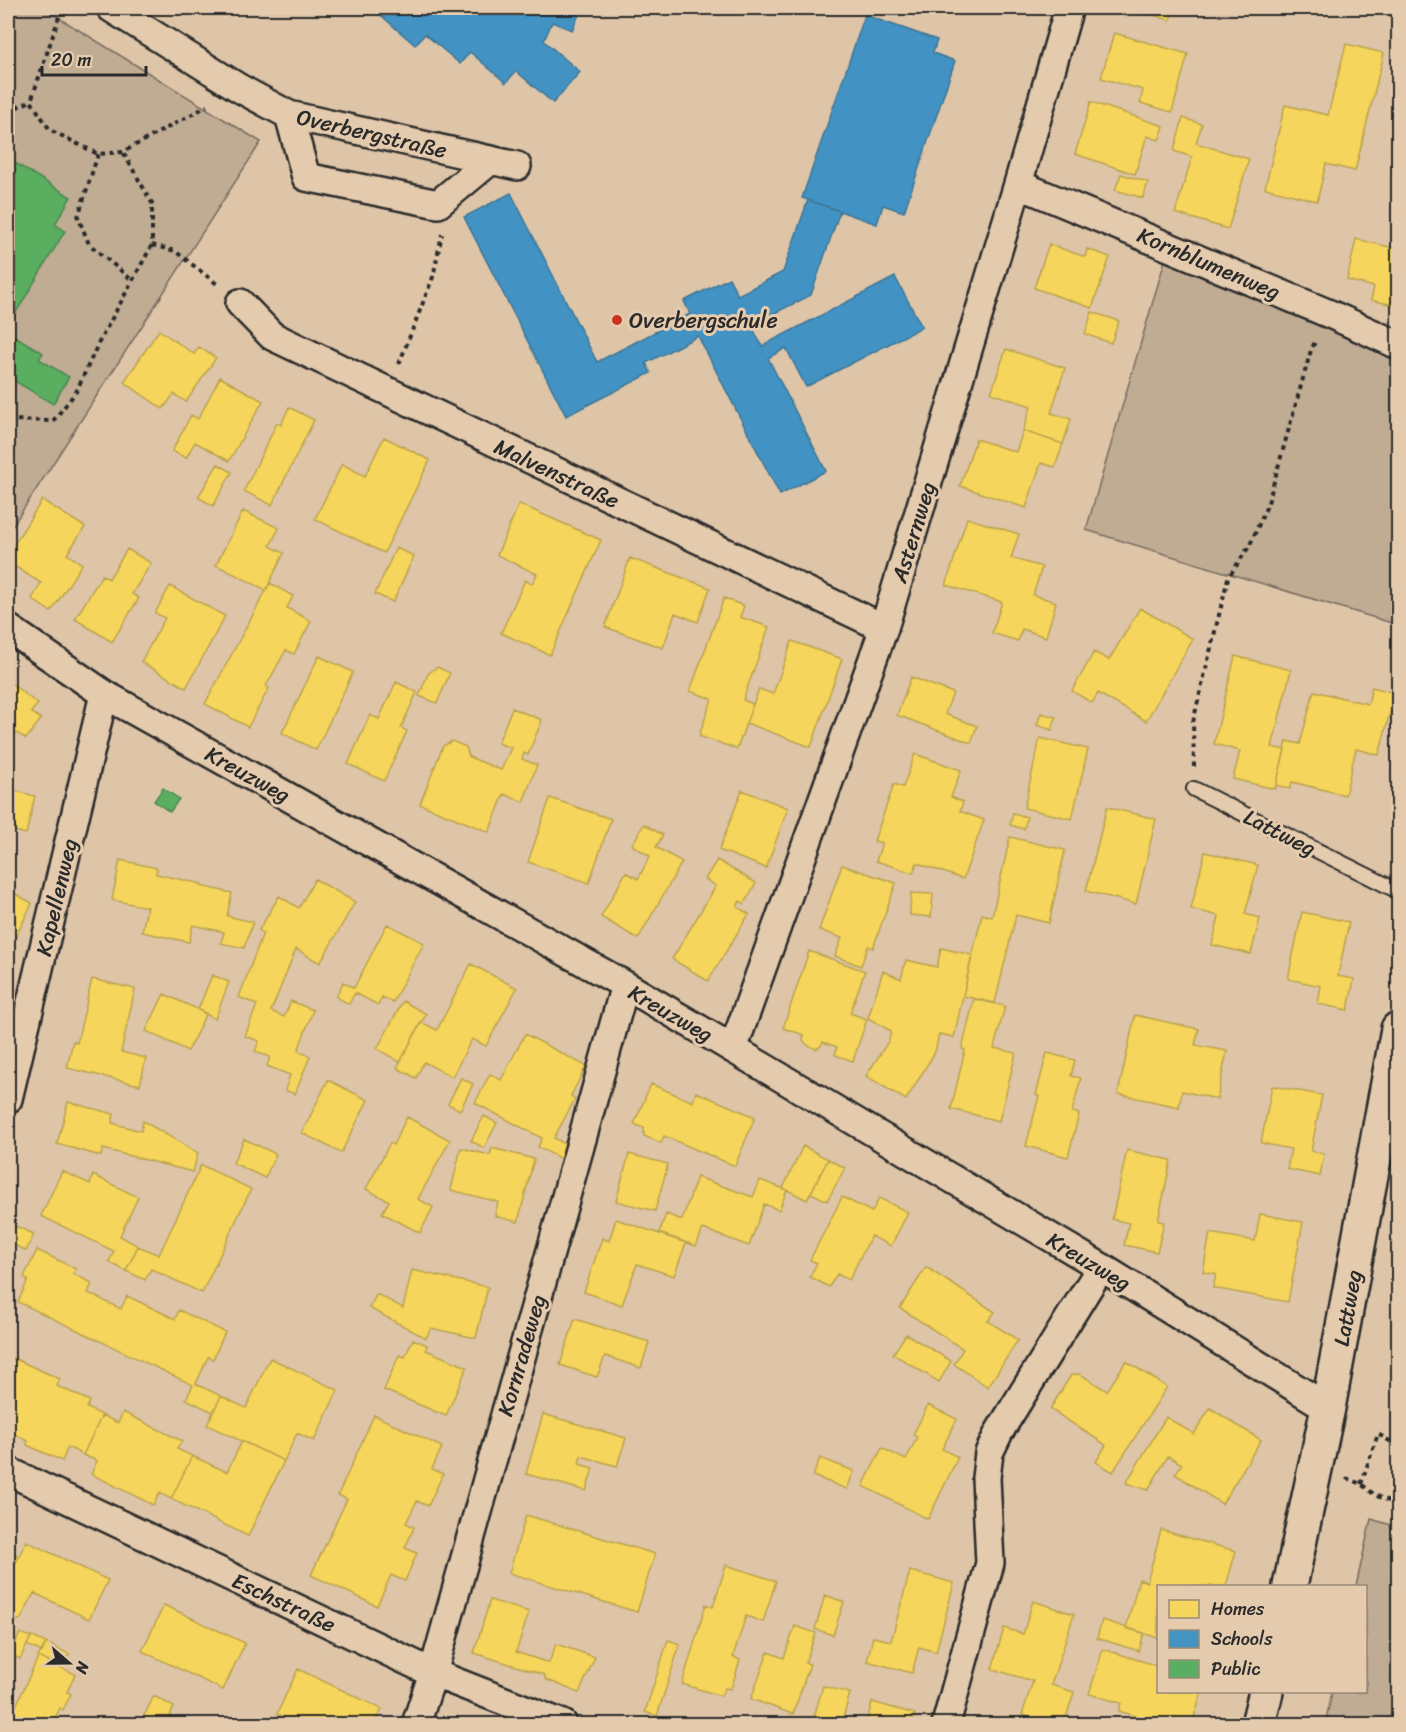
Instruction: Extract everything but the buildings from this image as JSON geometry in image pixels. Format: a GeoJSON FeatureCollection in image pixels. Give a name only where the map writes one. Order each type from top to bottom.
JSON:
{"type":"FeatureCollection","features":[{"type":"Feature","properties":{"kind":"street","name":"Overbergstraße"},"geometry":{"type":"LineString","coordinates":[[111,8],[239,88],[289,115],[517,166]]}},
{"type":"Feature","properties":{"kind":"street","name":"Asternweg"},"geometry":{"type":"LineString","coordinates":[[733,1049],[884,628],[1069,8]]}},
{"type":"Feature","properties":{"kind":"street"},"geometry":{"type":"LineString","coordinates":[[289,115],[306,177],[438,204],[491,160]]}},
{"type":"Feature","properties":{"kind":"street","name":"Kornblumenweg"},"geometry":{"type":"LineString","coordinates":[[1018,184],[1332,315],[1398,345]]}},
{"type":"Feature","properties":{"kind":"street","name":"Malvenstraße"},"geometry":{"type":"LineString","coordinates":[[240,303],[272,336],[884,628]]}},
{"type":"Feature","properties":{"kind":"street","name":"Kreuzweg"},"geometry":{"type":"LineString","coordinates":[[8,628],[104,694],[624,985],[1101,1267],[1328,1408]]}},
{"type":"Feature","properties":{"kind":"street","name":"Kapellenweg"},"geometry":{"type":"LineString","coordinates":[[8,1099],[104,694]]}},
{"type":"Feature","properties":{"kind":"street","name":"Kornradeweg"},"geometry":{"type":"LineString","coordinates":[[416,1725],[433,1672],[624,985]]}},
{"type":"Feature","properties":{"kind":"street","name":"Lattweg"},"geometry":{"type":"LineString","coordinates":[[1290,1585],[1328,1408],[1398,1029]]}},
{"type":"Feature","properties":{"kind":"street"},"geometry":{"type":"LineString","coordinates":[[946,1725],[990,1563],[986,1478],[989,1453],[999,1432],[1101,1267]]}},
{"type":"Feature","properties":{"kind":"street","name":"Eschstraße"},"geometry":{"type":"LineString","coordinates":[[8,1471],[433,1672],[563,1725]]}},
{"type":"Feature","properties":{"kind":"street"},"geometry":{"type":"LineString","coordinates":[[1258,1725],[1266,1693]]}},
{"type":"Feature","properties":{"kind":"lane","name":"Lattweg"},"geometry":{"type":"LineString","coordinates":[[1194,789],[1398,891]]}},
{"type":"Feature","properties":{"kind":"path"},"geometry":{"type":"LineString","coordinates":[[8,111],[31,101],[62,8]]}},
{"type":"Feature","properties":{"kind":"path"},"geometry":{"type":"LineString","coordinates":[[31,101],[50,130],[98,154],[123,152],[239,88]]}},
{"type":"Feature","properties":{"kind":"path"},"geometry":{"type":"LineString","coordinates":[[8,420],[53,421],[76,392],[98,344],[152,245],[152,203],[123,152]]}},
{"type":"Feature","properties":{"kind":"path"},"geometry":{"type":"LineString","coordinates":[[98,154],[78,216],[89,244],[133,281]]}},
{"type":"Feature","properties":{"kind":"path"},"geometry":{"type":"LineString","coordinates":[[388,392],[433,277],[450,195]]}},
{"type":"Feature","properties":{"kind":"path"},"geometry":{"type":"LineString","coordinates":[[152,245],[176,250],[240,303]]}},
{"type":"Feature","properties":{"kind":"path"},"geometry":{"type":"LineString","coordinates":[[1194,789],[1193,722],[1228,578],[1250,545],[1268,503],[1311,350],[1332,315]]}},
{"type":"Feature","properties":{"kind":"path"},"geometry":{"type":"LineString","coordinates":[[1361,1484],[1378,1434],[1398,1446]]}},
{"type":"Feature","properties":{"kind":"path"},"geometry":{"type":"LineString","coordinates":[[1316,1468],[1361,1484],[1375,1495],[1398,1504]]}},
{"type":"Feature","properties":{"kind":"shaded area"},"geometry":{"type":"Polygon","coordinates":[[[8,8],[43,8],[261,142],[8,533],[8,8]]]}},
{"type":"Feature","properties":{"kind":"shaded area"},"geometry":{"type":"Polygon","coordinates":[[[1165,260],[1325,325],[1398,358],[1398,625],[1086,530],[1165,260]]]}},
{"type":"Feature","properties":{"kind":"shaded area"},"geometry":{"type":"Polygon","coordinates":[[[1371,1519],[1398,1527],[1398,1724],[1325,1724],[1332,1693],[1367,1693],[1367,1585],[1356,1585],[1371,1519]]]}},
{"type":"Feature","properties":{"kind":"place","name":"Overbergschule"},"geometry":{"type":"Point","coordinates":[617,320]}}]}
